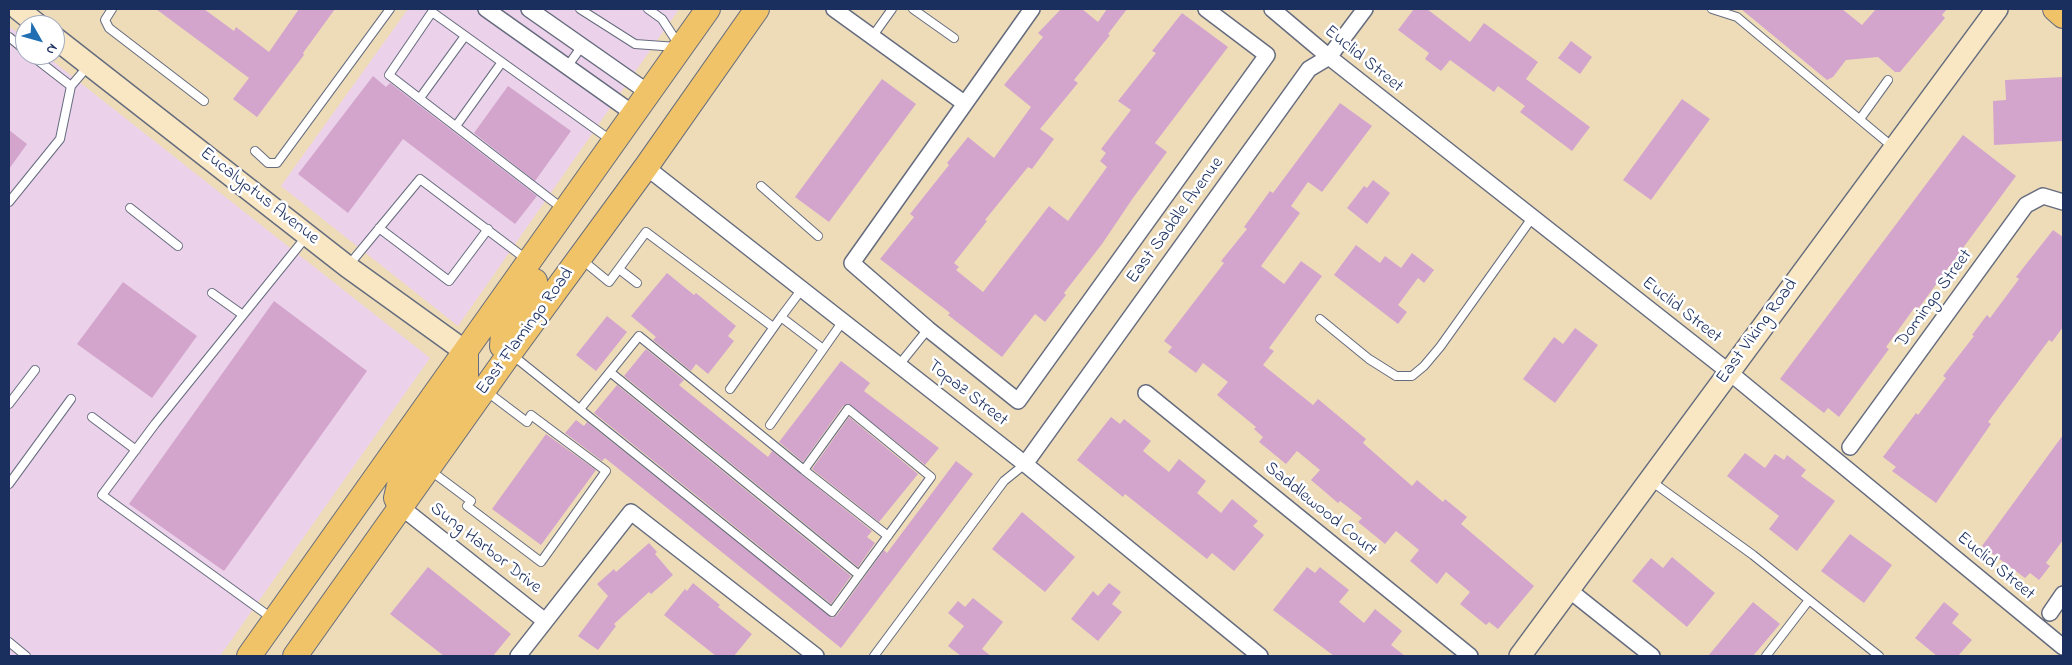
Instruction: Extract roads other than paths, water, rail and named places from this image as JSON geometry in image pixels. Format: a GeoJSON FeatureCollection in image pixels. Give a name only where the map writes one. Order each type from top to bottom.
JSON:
{"type":"FeatureCollection","features":[{"type":"Feature","properties":{"kind":"main road","name":"East Flamingo Road"},"geometry":{"type":"LineString","coordinates":[[249,656],[708,9]]}},
{"type":"Feature","properties":{"kind":"main road","name":"East Flamingo Road"},"geometry":{"type":"LineString","coordinates":[[295,656],[510,353],[646,167],[756,9]]}},
{"type":"Feature","properties":{"kind":"main road"},"geometry":{"type":"LineString","coordinates":[[2055,9],[2063,16]]}},
{"type":"Feature","properties":{"kind":"main road"},"geometry":{"type":"LineString","coordinates":[[510,353],[502,346],[503,333],[565,231],[568,218],[566,211]]}},
{"type":"Feature","properties":{"kind":"main road"},"geometry":{"type":"LineString","coordinates":[[402,507],[396,498],[400,481],[462,389],[466,378],[466,352]]}},
{"type":"Feature","properties":{"kind":"street"},"geometry":{"type":"LineString","coordinates":[[486,9],[634,114]]}},
{"type":"Feature","properties":{"kind":"street"},"geometry":{"type":"LineString","coordinates":[[529,9],[649,94]]}},
{"type":"Feature","properties":{"kind":"street"},"geometry":{"type":"LineString","coordinates":[[834,9],[964,103]]}},
{"type":"Feature","properties":{"kind":"street"},"geometry":{"type":"LineString","coordinates":[[1032,9],[852,263],[928,330],[1018,401],[1267,55],[1206,9]]}},
{"type":"Feature","properties":{"kind":"street","name":"Euclid Street"},"geometry":{"type":"LineString","coordinates":[[1272,9],[1329,57],[1729,372],[2063,647]]}},
{"type":"Feature","properties":{"kind":"street","name":"East Saddle Avenue"},"geometry":{"type":"LineString","coordinates":[[1025,464],[1309,69],[1329,57],[1365,9]]}},
{"type":"Feature","properties":{"kind":"street","name":"East Viking Road"},"geometry":{"type":"LineString","coordinates":[[1520,656],[1997,9]]}},
{"type":"Feature","properties":{"kind":"street","name":"Eucalyptus Avenue"},"geometry":{"type":"LineString","coordinates":[[65,46],[348,267],[466,352]]}},
{"type":"Feature","properties":{"kind":"street","name":"Topaz Street"},"geometry":{"type":"LineString","coordinates":[[646,167],[1025,464],[1260,656]]}},
{"type":"Feature","properties":{"kind":"street","name":"Domingo Street"},"geometry":{"type":"LineString","coordinates":[[1850,447],[2026,205],[2043,196],[2063,202]]}},
{"type":"Feature","properties":{"kind":"street","name":"Saddlewood Court"},"geometry":{"type":"LineString","coordinates":[[1146,393],[1470,656]]}},
{"type":"Feature","properties":{"kind":"street","name":"Sung Harbor Drive"},"geometry":{"type":"LineString","coordinates":[[402,507],[545,621]]}},
{"type":"Feature","properties":{"kind":"street"},"geometry":{"type":"LineString","coordinates":[[518,656],[630,512],[816,656]]}},
{"type":"Feature","properties":{"kind":"street"},"geometry":{"type":"LineString","coordinates":[[1569,590],[1652,656]]}},
{"type":"Feature","properties":{"kind":"street"},"geometry":{"type":"LineString","coordinates":[[2050,613],[2063,594]]}},
{"type":"Feature","properties":{"kind":"lane"},"geometry":{"type":"LineString","coordinates":[[112,9],[104,20],[109,28],[204,101]]}},
{"type":"Feature","properties":{"kind":"lane"},"geometry":{"type":"LineString","coordinates":[[255,151],[268,163],[277,163],[390,9]]}},
{"type":"Feature","properties":{"kind":"lane"},"geometry":{"type":"LineString","coordinates":[[580,9],[636,44],[681,48]]}},
{"type":"Feature","properties":{"kind":"lane"},"geometry":{"type":"LineString","coordinates":[[648,9],[662,18],[681,48]]}},
{"type":"Feature","properties":{"kind":"lane"},"geometry":{"type":"LineString","coordinates":[[872,36],[892,9]]}},
{"type":"Feature","properties":{"kind":"lane"},"geometry":{"type":"LineString","coordinates":[[913,9],[954,38]]}},
{"type":"Feature","properties":{"kind":"lane"},"geometry":{"type":"LineString","coordinates":[[1712,9],[1737,17],[1894,148]]}},
{"type":"Feature","properties":{"kind":"lane"},"geometry":{"type":"LineString","coordinates":[[566,211],[389,75],[432,12],[614,142]]}},
{"type":"Feature","properties":{"kind":"lane"},"geometry":{"type":"LineString","coordinates":[[420,98],[464,36]]}},
{"type":"Feature","properties":{"kind":"lane"},"geometry":{"type":"LineString","coordinates":[[567,67],[582,46]]}},
{"type":"Feature","properties":{"kind":"lane"},"geometry":{"type":"LineString","coordinates":[[456,126],[502,62]]}},
{"type":"Feature","properties":{"kind":"lane"},"geometry":{"type":"LineString","coordinates":[[44,65],[71,86]]}},
{"type":"Feature","properties":{"kind":"lane"},"geometry":{"type":"LineString","coordinates":[[9,202],[60,139],[71,86],[89,65]]}},
{"type":"Feature","properties":{"kind":"lane"},"geometry":{"type":"LineString","coordinates":[[1860,119],[1888,80]]}},
{"type":"Feature","properties":{"kind":"lane"},"geometry":{"type":"LineString","coordinates":[[348,267],[420,179],[530,261]]}},
{"type":"Feature","properties":{"kind":"lane"},"geometry":{"type":"LineString","coordinates":[[760,186],[818,236]]}},
{"type":"Feature","properties":{"kind":"lane"},"geometry":{"type":"LineString","coordinates":[[130,208],[178,246]]}},
{"type":"Feature","properties":{"kind":"lane"},"geometry":{"type":"LineString","coordinates":[[1320,319],[1369,359],[1396,376],[1412,376],[1440,347],[1532,218]]}},
{"type":"Feature","properties":{"kind":"lane"},"geometry":{"type":"LineString","coordinates":[[379,228],[449,281],[488,229]]}},
{"type":"Feature","properties":{"kind":"lane"},"geometry":{"type":"LineString","coordinates":[[579,258],[609,282],[646,232],[773,328]]}},
{"type":"Feature","properties":{"kind":"lane"},"geometry":{"type":"LineString","coordinates":[[275,620],[102,495],[307,235]]}},
{"type":"Feature","properties":{"kind":"lane"},"geometry":{"type":"LineString","coordinates":[[619,269],[637,283]]}},
{"type":"Feature","properties":{"kind":"lane"},"geometry":{"type":"LineString","coordinates":[[730,390],[802,289]]}},
{"type":"Feature","properties":{"kind":"lane"},"geometry":{"type":"LineString","coordinates":[[212,293],[243,314]]}},
{"type":"Feature","properties":{"kind":"lane"},"geometry":{"type":"LineString","coordinates":[[781,317],[824,349]]}},
{"type":"Feature","properties":{"kind":"lane"},"geometry":{"type":"LineString","coordinates":[[770,426],[843,321]]}},
{"type":"Feature","properties":{"kind":"lane"},"geometry":{"type":"LineString","coordinates":[[899,365],[928,330]]}},
{"type":"Feature","properties":{"kind":"lane"},"geometry":{"type":"LineString","coordinates":[[580,409],[639,336],[888,536]]}},
{"type":"Feature","properties":{"kind":"lane"},"geometry":{"type":"LineString","coordinates":[[510,353],[832,612],[931,477],[848,409],[804,470]]}},
{"type":"Feature","properties":{"kind":"lane"},"geometry":{"type":"LineString","coordinates":[[9,404],[35,370]]}},
{"type":"Feature","properties":{"kind":"lane"},"geometry":{"type":"LineString","coordinates":[[610,372],[859,575]]}},
{"type":"Feature","properties":{"kind":"lane"},"geometry":{"type":"LineString","coordinates":[[428,468],[470,501],[467,506],[541,562],[606,471],[531,415],[526,422],[484,390]]}},
{"type":"Feature","properties":{"kind":"lane"},"geometry":{"type":"LineString","coordinates":[[9,484],[71,399]]}},
{"type":"Feature","properties":{"kind":"lane"},"geometry":{"type":"LineString","coordinates":[[92,417],[136,450]]}},
{"type":"Feature","properties":{"kind":"lane"},"geometry":{"type":"LineString","coordinates":[[874,656],[1004,481],[1025,464]]}},
{"type":"Feature","properties":{"kind":"lane"},"geometry":{"type":"LineString","coordinates":[[1650,480],[1753,555],[1880,656]]}},
{"type":"Feature","properties":{"kind":"lane"},"geometry":{"type":"LineString","coordinates":[[1766,656],[1809,600]]}},
{"type":"Feature","properties":{"kind":"lane"},"geometry":{"type":"LineString","coordinates":[[9,642],[26,656]]}}]}
